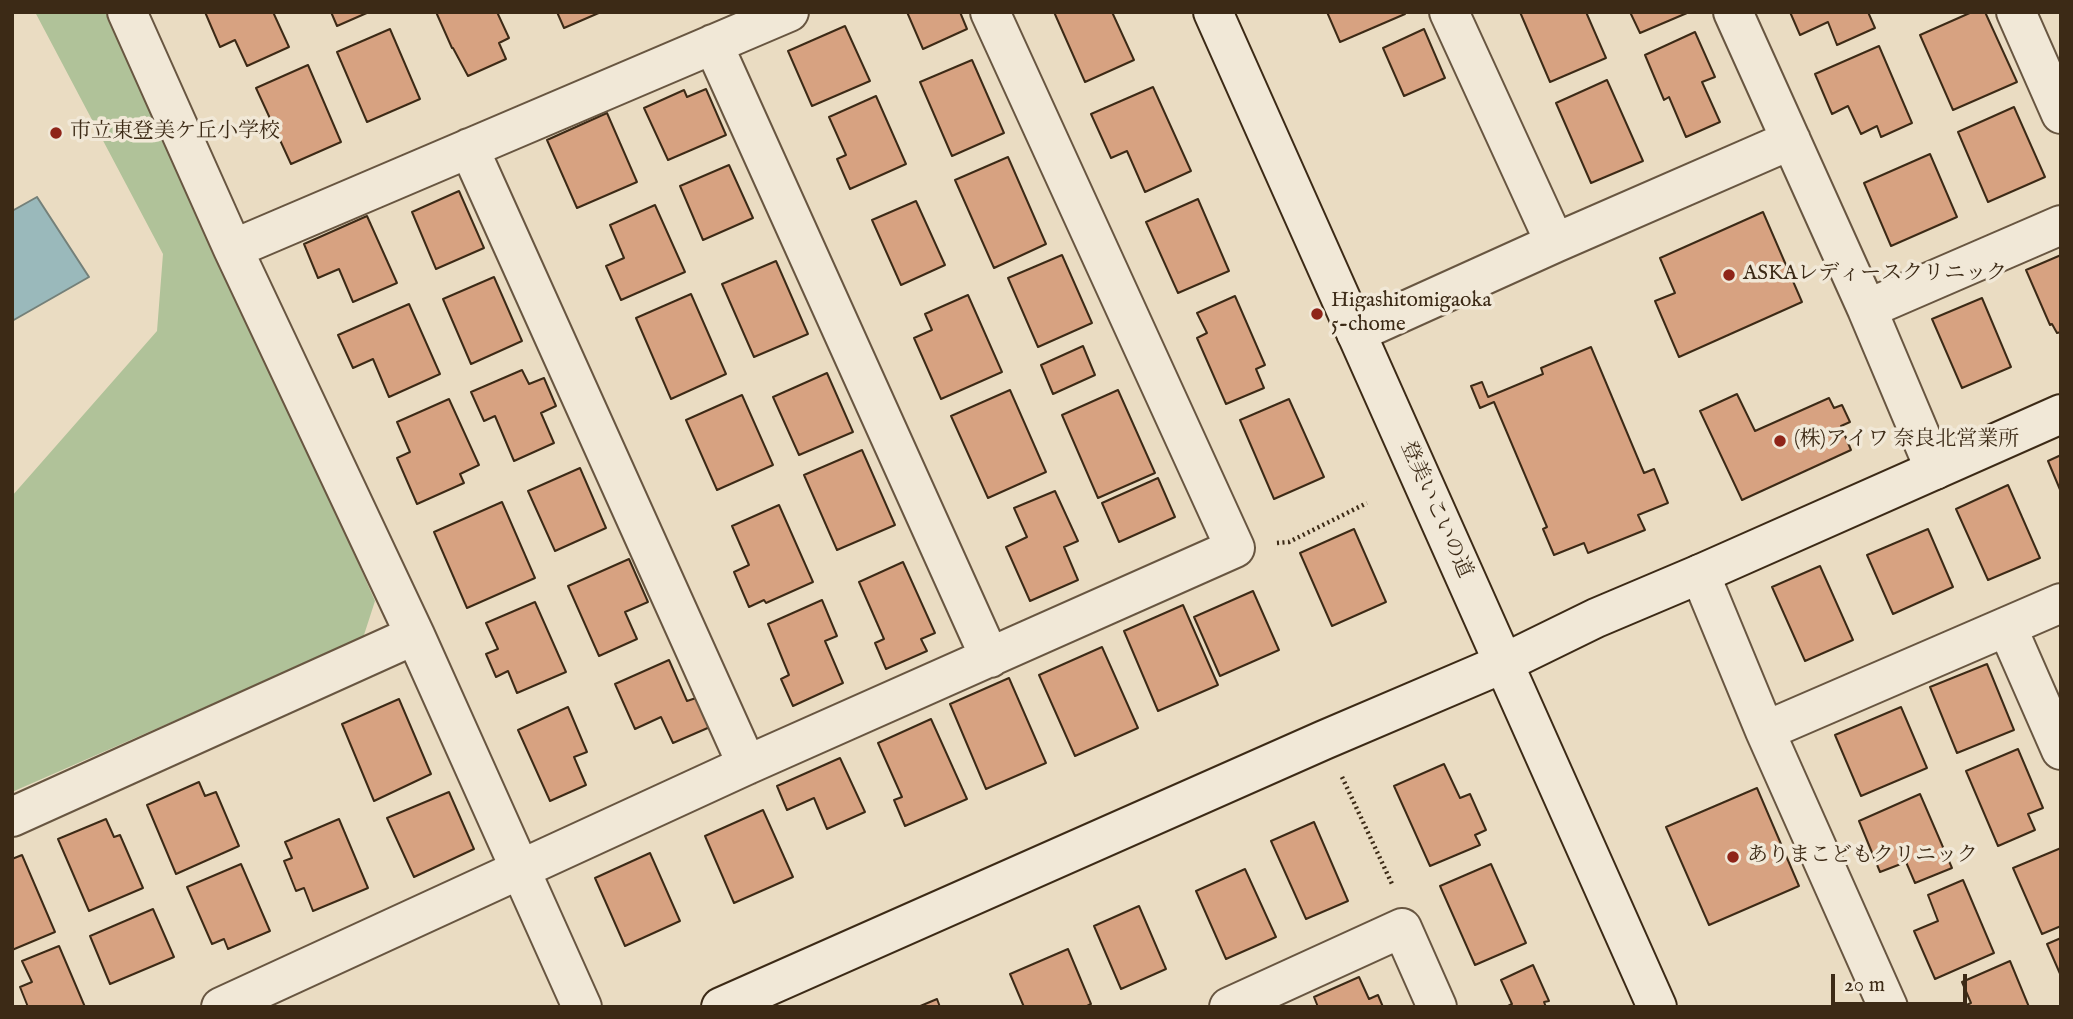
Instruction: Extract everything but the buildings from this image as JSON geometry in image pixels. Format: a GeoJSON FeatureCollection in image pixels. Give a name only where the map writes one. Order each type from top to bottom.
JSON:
{"type":"FeatureCollection","features":[{"type":"Feature","properties":{"kind":"street"},"geometry":{"type":"LineString","coordinates":[[127,12],[233,249],[415,635],[582,1007]]}},
{"type":"Feature","properties":{"kind":"street"},"geometry":{"type":"LineString","coordinates":[[233,249],[789,12]]}},
{"type":"Feature","properties":{"kind":"street"},"geometry":{"type":"LineString","coordinates":[[221,1007],[747,765],[1235,548],[990,12]]}},
{"type":"Feature","properties":{"kind":"street","name":"登美いこいの道"},"geometry":{"type":"LineString","coordinates":[[1213,12],[1657,1007]]}},
{"type":"Feature","properties":{"kind":"street"},"geometry":{"type":"LineString","coordinates":[[1449,12],[1555,243]]}},
{"type":"Feature","properties":{"kind":"street"},"geometry":{"type":"LineString","coordinates":[[1733,12],[1867,309],[1935,470]]}},
{"type":"Feature","properties":{"kind":"street"},"geometry":{"type":"LineString","coordinates":[[2016,12],[2061,114]]}},
{"type":"Feature","properties":{"kind":"street"},"geometry":{"type":"LineString","coordinates":[[713,44],[990,658]]}},
{"type":"Feature","properties":{"kind":"street"},"geometry":{"type":"LineString","coordinates":[[1356,333],[1791,141]]}},
{"type":"Feature","properties":{"kind":"street"},"geometry":{"type":"LineString","coordinates":[[469,148],[747,765]]}},
{"type":"Feature","properties":{"kind":"street"},"geometry":{"type":"LineString","coordinates":[[1867,309],[2061,225]]}},
{"type":"Feature","properties":{"kind":"street"},"geometry":{"type":"LineString","coordinates":[[721,1007],[1502,664],[1596,618],[2061,414]]}},
{"type":"Feature","properties":{"kind":"street"},"geometry":{"type":"LineString","coordinates":[[1700,574],[1765,730],[1888,1007]]}},
{"type":"Feature","properties":{"kind":"street"},"geometry":{"type":"LineString","coordinates":[[1765,730],[2061,603]]}},
{"type":"Feature","properties":{"kind":"street"},"geometry":{"type":"LineString","coordinates":[[2007,627],[2061,750]]}},
{"type":"Feature","properties":{"kind":"street"},"geometry":{"type":"LineString","coordinates":[[12,817],[415,635]]}},
{"type":"Feature","properties":{"kind":"street"},"geometry":{"type":"LineString","coordinates":[[1229,1007],[1402,928],[1437,1007]]}},
{"type":"Feature","properties":{"kind":"path"},"geometry":{"type":"LineString","coordinates":[[1235,548],[1289,542],[1367,503]]}},
{"type":"Feature","properties":{"kind":"path"},"geometry":{"type":"LineString","coordinates":[[1324,740],[1397,895],[1402,928]]}},
{"type":"Feature","properties":{"kind":"green space"},"geometry":{"type":"Polygon","coordinates":[[[35,12],[114,12],[375,601],[363,638],[12,792],[12,496],[157,331],[163,254],[35,12]]]}},
{"type":"Feature","properties":{"kind":"water"},"geometry":{"type":"Polygon","coordinates":[[[37,197],[89,277],[12,321],[12,211],[37,197]]]}},
{"type":"Feature","properties":{"kind":"place","name":"市立東登美ケ丘小学校"},"geometry":{"type":"Point","coordinates":[56,133]}},
{"type":"Feature","properties":{"kind":"place","name":"ASKAレディースクリニック"},"geometry":{"type":"Point","coordinates":[1729,275]}},
{"type":"Feature","properties":{"kind":"place","name":"Higashitomigaoka 5-chome"},"geometry":{"type":"Point","coordinates":[1317,314]}},
{"type":"Feature","properties":{"kind":"place","name":"(株)アイワ 奈良北営業所"},"geometry":{"type":"Point","coordinates":[1780,441]}},
{"type":"Feature","properties":{"kind":"place","name":"ありまこどもクリニック"},"geometry":{"type":"Point","coordinates":[1733,857]}}]}
